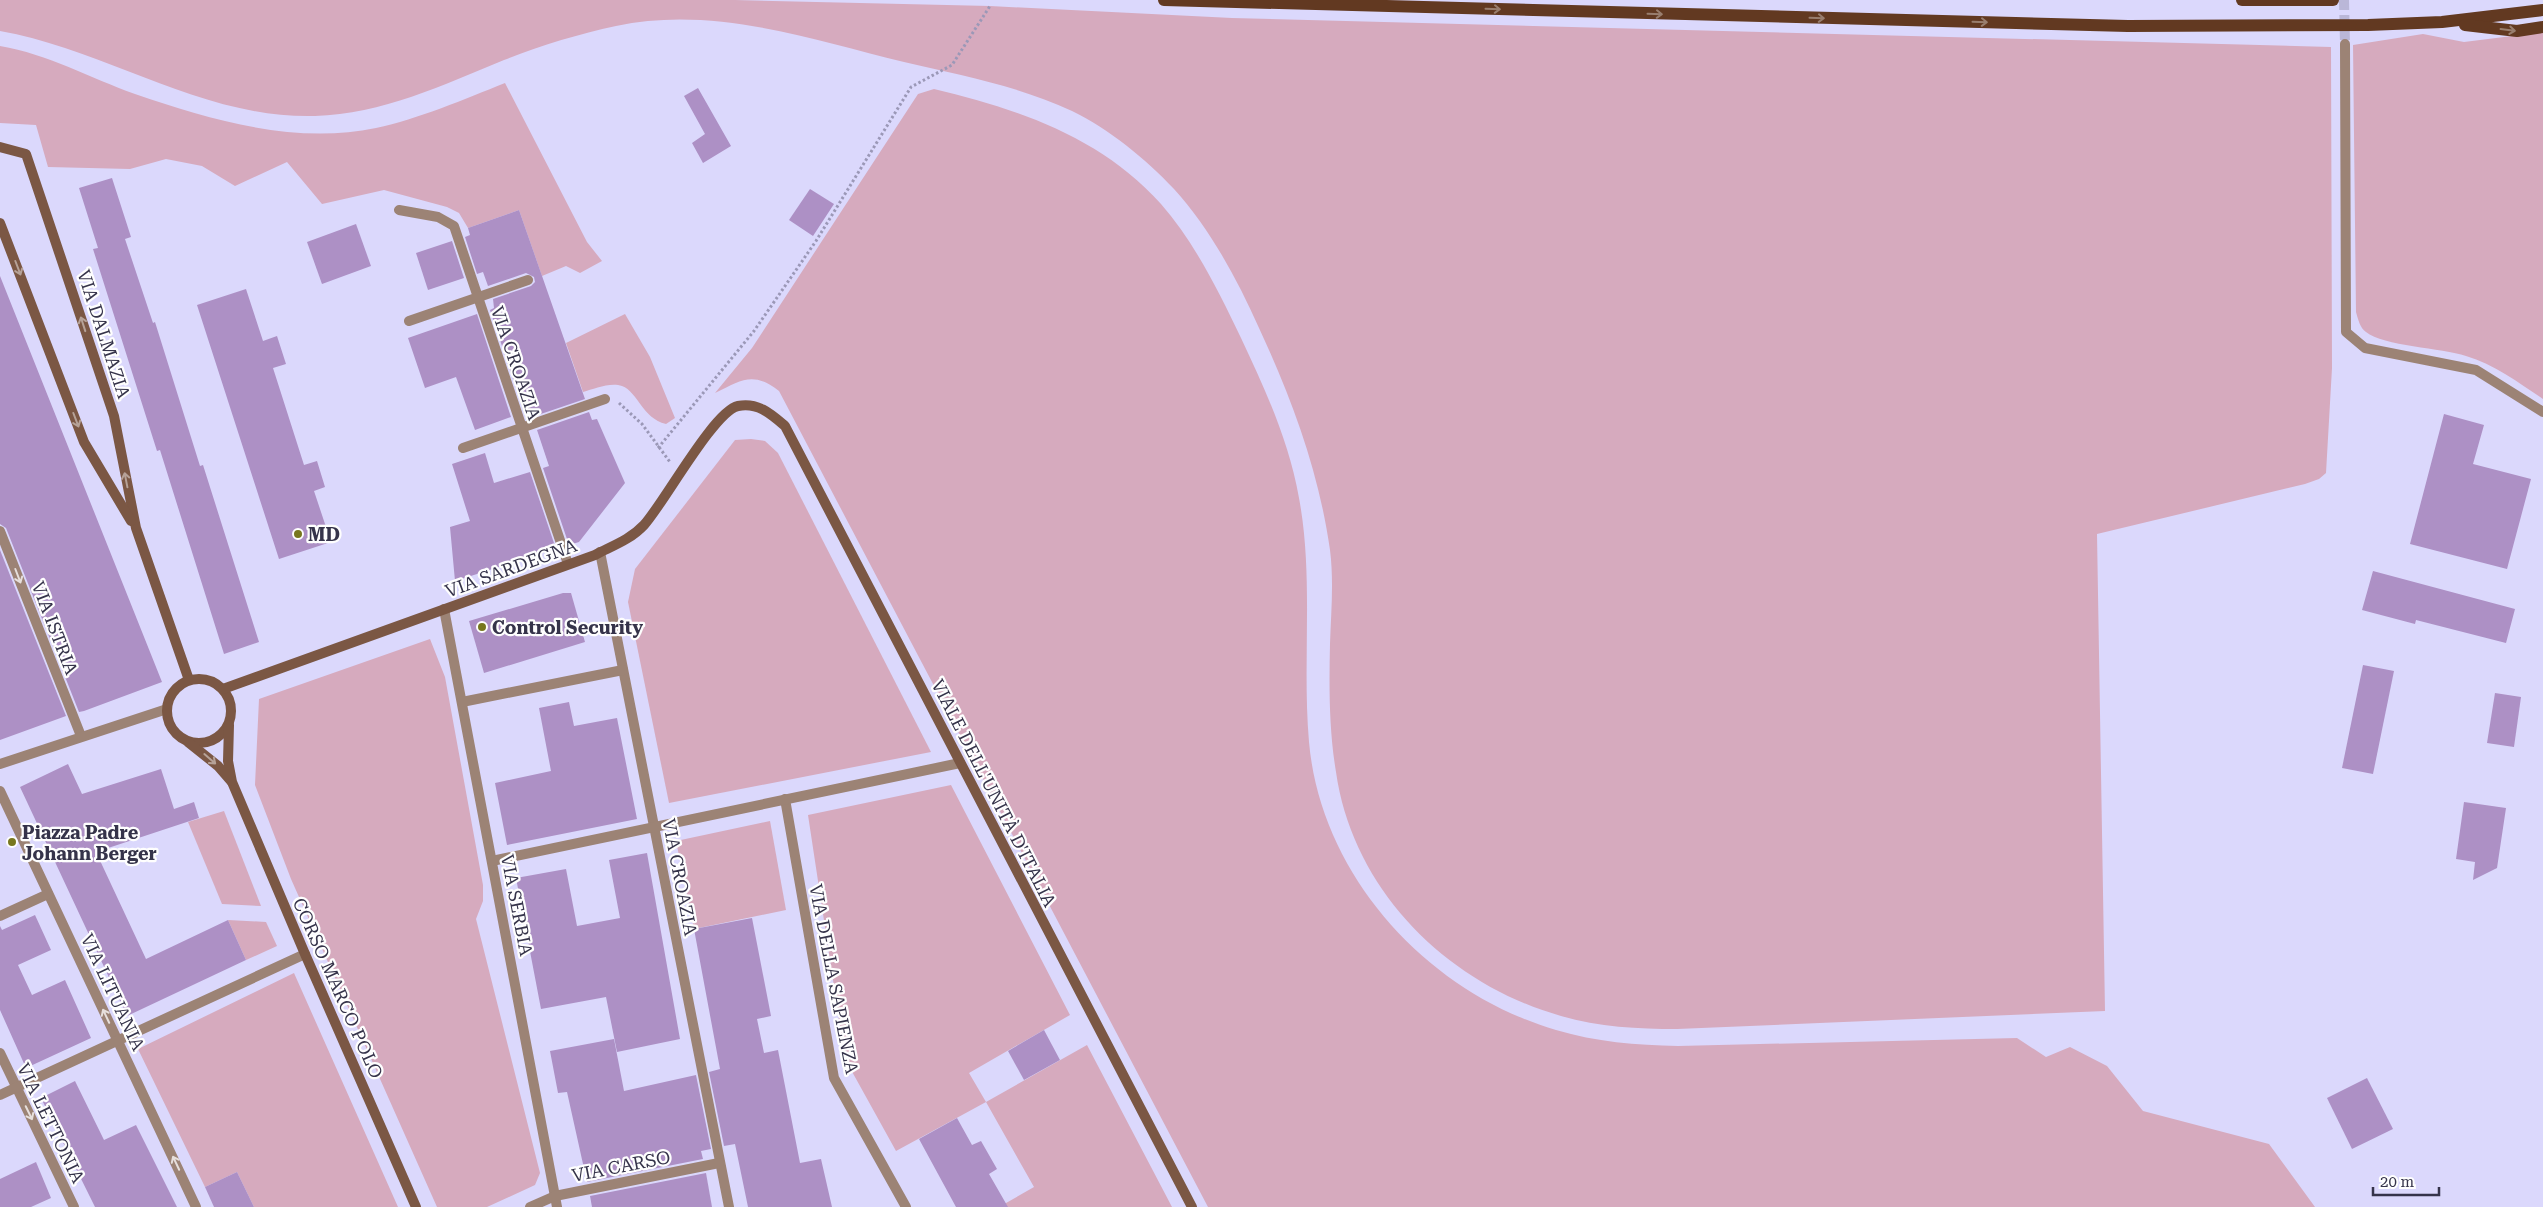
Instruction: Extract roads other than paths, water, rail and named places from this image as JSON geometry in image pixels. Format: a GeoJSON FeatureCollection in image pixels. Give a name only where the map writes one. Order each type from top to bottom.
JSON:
{"type":"FeatureCollection","features":[{"type":"Feature","properties":{"kind":"main road"},"geometry":{"type":"LineString","coordinates":[[1164,0],[2128,26],[2310,26],[2442,22],[2543,10]]}},
{"type":"Feature","properties":{"kind":"main road"},"geometry":{"type":"LineString","coordinates":[[2242,0],[2333,0]]}},
{"type":"Feature","properties":{"kind":"main road"},"geometry":{"type":"LineString","coordinates":[[2442,22],[2518,31],[2543,27]]}},
{"type":"Feature","properties":{"kind":"street"},"geometry":{"type":"LineString","coordinates":[[2345,44],[2346,332],[2365,348],[2476,370],[2543,412]]}},
{"type":"Feature","properties":{"kind":"street","name":"VIA DALMAZIA"},"geometry":{"type":"LineString","coordinates":[[0,147],[26,154],[114,416],[136,528],[189,680]]}},
{"type":"Feature","properties":{"kind":"street","name":"VIA CROAZIA"},"geometry":{"type":"LineString","coordinates":[[398,210],[438,217],[454,226],[476,298],[568,564]]}},
{"type":"Feature","properties":{"kind":"street","name":"VIA DALMAZIA"},"geometry":{"type":"LineString","coordinates":[[0,223],[84,442],[136,528]]}},
{"type":"Feature","properties":{"kind":"street"},"geometry":{"type":"LineString","coordinates":[[409,321],[528,280]]}},
{"type":"Feature","properties":{"kind":"street"},"geometry":{"type":"LineString","coordinates":[[463,448],[605,399]]}},
{"type":"Feature","properties":{"kind":"street","name":"VIA SARDEGNA"},"geometry":{"type":"LineString","coordinates":[[224,689],[568,564],[626,540],[644,525],[718,422],[736,406],[754,404]]}},
{"type":"Feature","properties":{"kind":"street","name":"VIALE DELL'UNITÀ D'ITALIA"},"geometry":{"type":"LineString","coordinates":[[754,404],[785,426],[1192,1207]]}},
{"type":"Feature","properties":{"kind":"street","name":"VIA ISTRIA"},"geometry":{"type":"LineString","coordinates":[[0,531],[81,736]]}},
{"type":"Feature","properties":{"kind":"street","name":"VIA CROAZIA"},"geometry":{"type":"LineString","coordinates":[[600,552],[729,1207]]}},
{"type":"Feature","properties":{"kind":"street","name":"VIA SERBIA"},"geometry":{"type":"LineString","coordinates":[[444,609],[557,1207]]}},
{"type":"Feature","properties":{"kind":"street"},"geometry":{"type":"LineString","coordinates":[[462,702],[623,670]]}},
{"type":"Feature","properties":{"kind":"street"},"geometry":{"type":"LineString","coordinates":[[201,678],[213,682],[224,689],[230,700],[232,712],[229,725],[228,761],[232,782],[218,766],[175,732],[169,722],[167,709],[170,697],[178,687],[189,680],[201,678]]}},
{"type":"Feature","properties":{"kind":"street"},"geometry":{"type":"LineString","coordinates":[[0,764],[167,709]]}},
{"type":"Feature","properties":{"kind":"street"},"geometry":{"type":"LineString","coordinates":[[186,740],[198,743],[210,741],[221,735],[229,725]]}},
{"type":"Feature","properties":{"kind":"street"},"geometry":{"type":"LineString","coordinates":[[492,861],[960,763]]}},
{"type":"Feature","properties":{"kind":"street","name":"CORSO MARCO POLO"},"geometry":{"type":"LineString","coordinates":[[232,782],[416,1207]]}},
{"type":"Feature","properties":{"kind":"street","name":"VIA LITUANIA"},"geometry":{"type":"LineString","coordinates":[[0,791],[196,1207]]}},
{"type":"Feature","properties":{"kind":"street","name":"VIA DELLA SAPIENZA"},"geometry":{"type":"LineString","coordinates":[[785,799],[834,1078],[906,1207]]}},
{"type":"Feature","properties":{"kind":"street"},"geometry":{"type":"LineString","coordinates":[[0,916],[48,894]]}},
{"type":"Feature","properties":{"kind":"street"},"geometry":{"type":"LineString","coordinates":[[0,1095],[305,954]]}},
{"type":"Feature","properties":{"kind":"street","name":"VIA LETTONIA"},"geometry":{"type":"LineString","coordinates":[[0,1053],[74,1207]]}},
{"type":"Feature","properties":{"kind":"street","name":"VIA CARSO"},"geometry":{"type":"LineString","coordinates":[[530,1207],[555,1196],[719,1163]]}},
{"type":"Feature","properties":{"kind":"tunnel"},"geometry":{"type":"LineString","coordinates":[[2344,0],[2345,44]]}},
{"type":"Feature","properties":{"kind":"place","name":"MD"},"geometry":{"type":"Point","coordinates":[298,534]}},
{"type":"Feature","properties":{"kind":"place","name":"Control Security"},"geometry":{"type":"Point","coordinates":[482,627]}},
{"type":"Feature","properties":{"kind":"place","name":"Piazza Padre Johann Berger"},"geometry":{"type":"Point","coordinates":[12,842]}}]}
